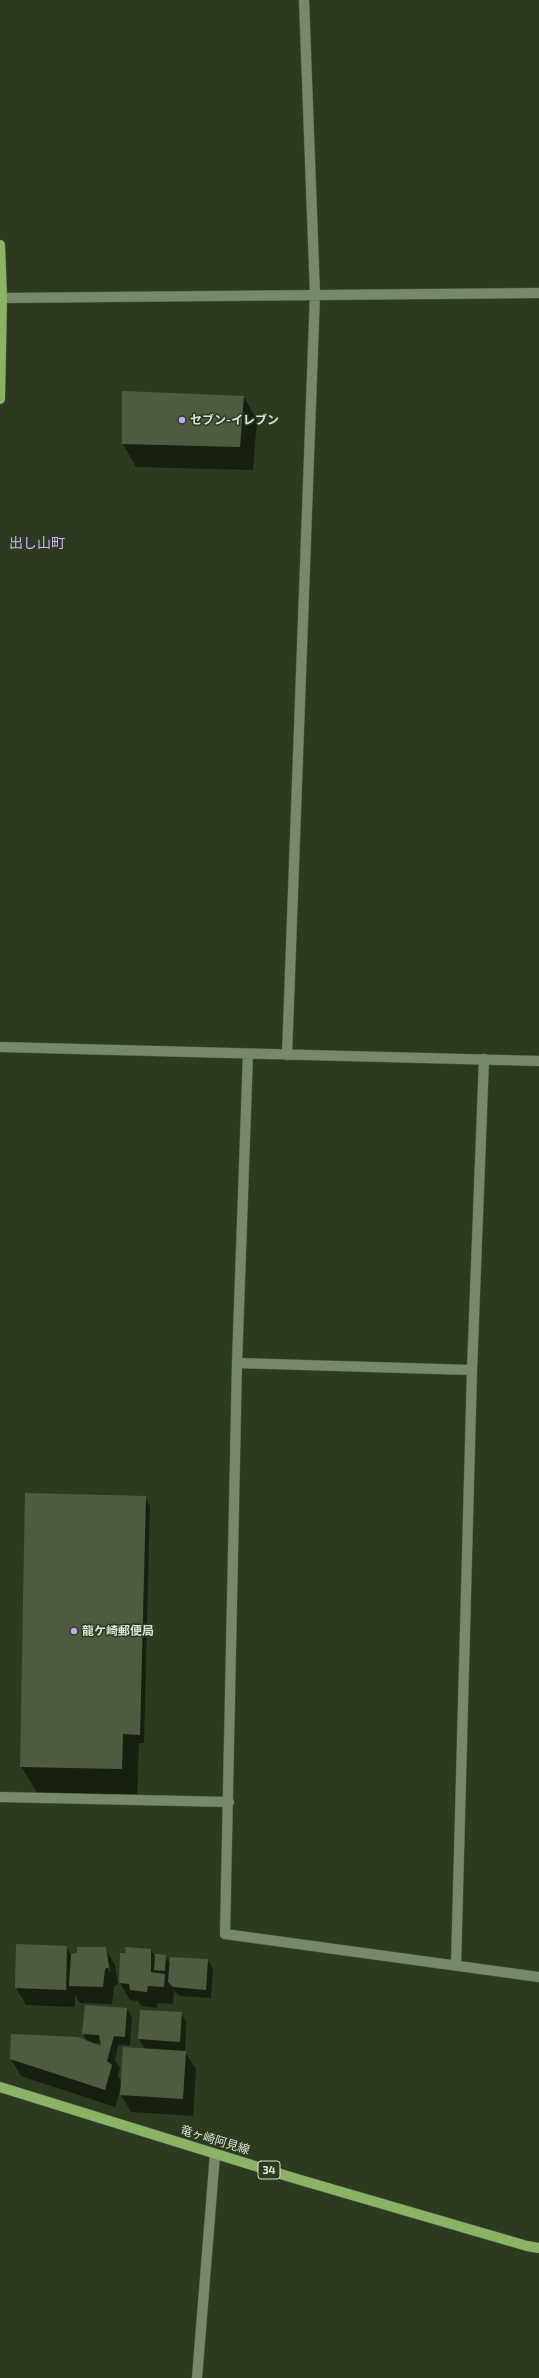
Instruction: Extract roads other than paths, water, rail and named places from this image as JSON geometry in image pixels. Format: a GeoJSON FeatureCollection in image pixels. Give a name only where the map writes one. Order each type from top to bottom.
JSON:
{"type":"FeatureCollection","features":[{"type":"Feature","properties":{"kind":"main road"},"geometry":{"type":"LineString","coordinates":[[0,245],[0,399]]}},
{"type":"Feature","properties":{"kind":"main road","name":"竜ヶ崎阿見線"},"geometry":{"type":"LineString","coordinates":[[0,2087],[215,2154],[527,2246],[539,2248]]}},
{"type":"Feature","properties":{"kind":"street"},"geometry":{"type":"LineString","coordinates":[[287,1055],[315,294],[304,0]]}},
{"type":"Feature","properties":{"kind":"street"},"geometry":{"type":"LineString","coordinates":[[1,298],[539,293]]}},
{"type":"Feature","properties":{"kind":"street"},"geometry":{"type":"LineString","coordinates":[[0,1047],[539,1061]]}},
{"type":"Feature","properties":{"kind":"street"},"geometry":{"type":"LineString","coordinates":[[248,1054],[237,1363],[229,1802],[225,1934],[539,1977]]}},
{"type":"Feature","properties":{"kind":"street"},"geometry":{"type":"LineString","coordinates":[[456,1965],[472,1370],[484,1059]]}},
{"type":"Feature","properties":{"kind":"street"},"geometry":{"type":"LineString","coordinates":[[237,1363],[472,1370]]}},
{"type":"Feature","properties":{"kind":"street"},"geometry":{"type":"LineString","coordinates":[[0,1797],[229,1802]]}},
{"type":"Feature","properties":{"kind":"street"},"geometry":{"type":"LineString","coordinates":[[197,2378],[215,2154]]}},
{"type":"Feature","properties":{"kind":"place","name":"セブン-イレブン"},"geometry":{"type":"Point","coordinates":[182,420]}},
{"type":"Feature","properties":{"kind":"place","name":"龍ケ崎郵便局"},"geometry":{"type":"Point","coordinates":[74,1631]}},
{"type":"Feature","properties":{"kind":"district","name":"出し山町"},"geometry":{"type":"Point","coordinates":[37,543]}}]}
